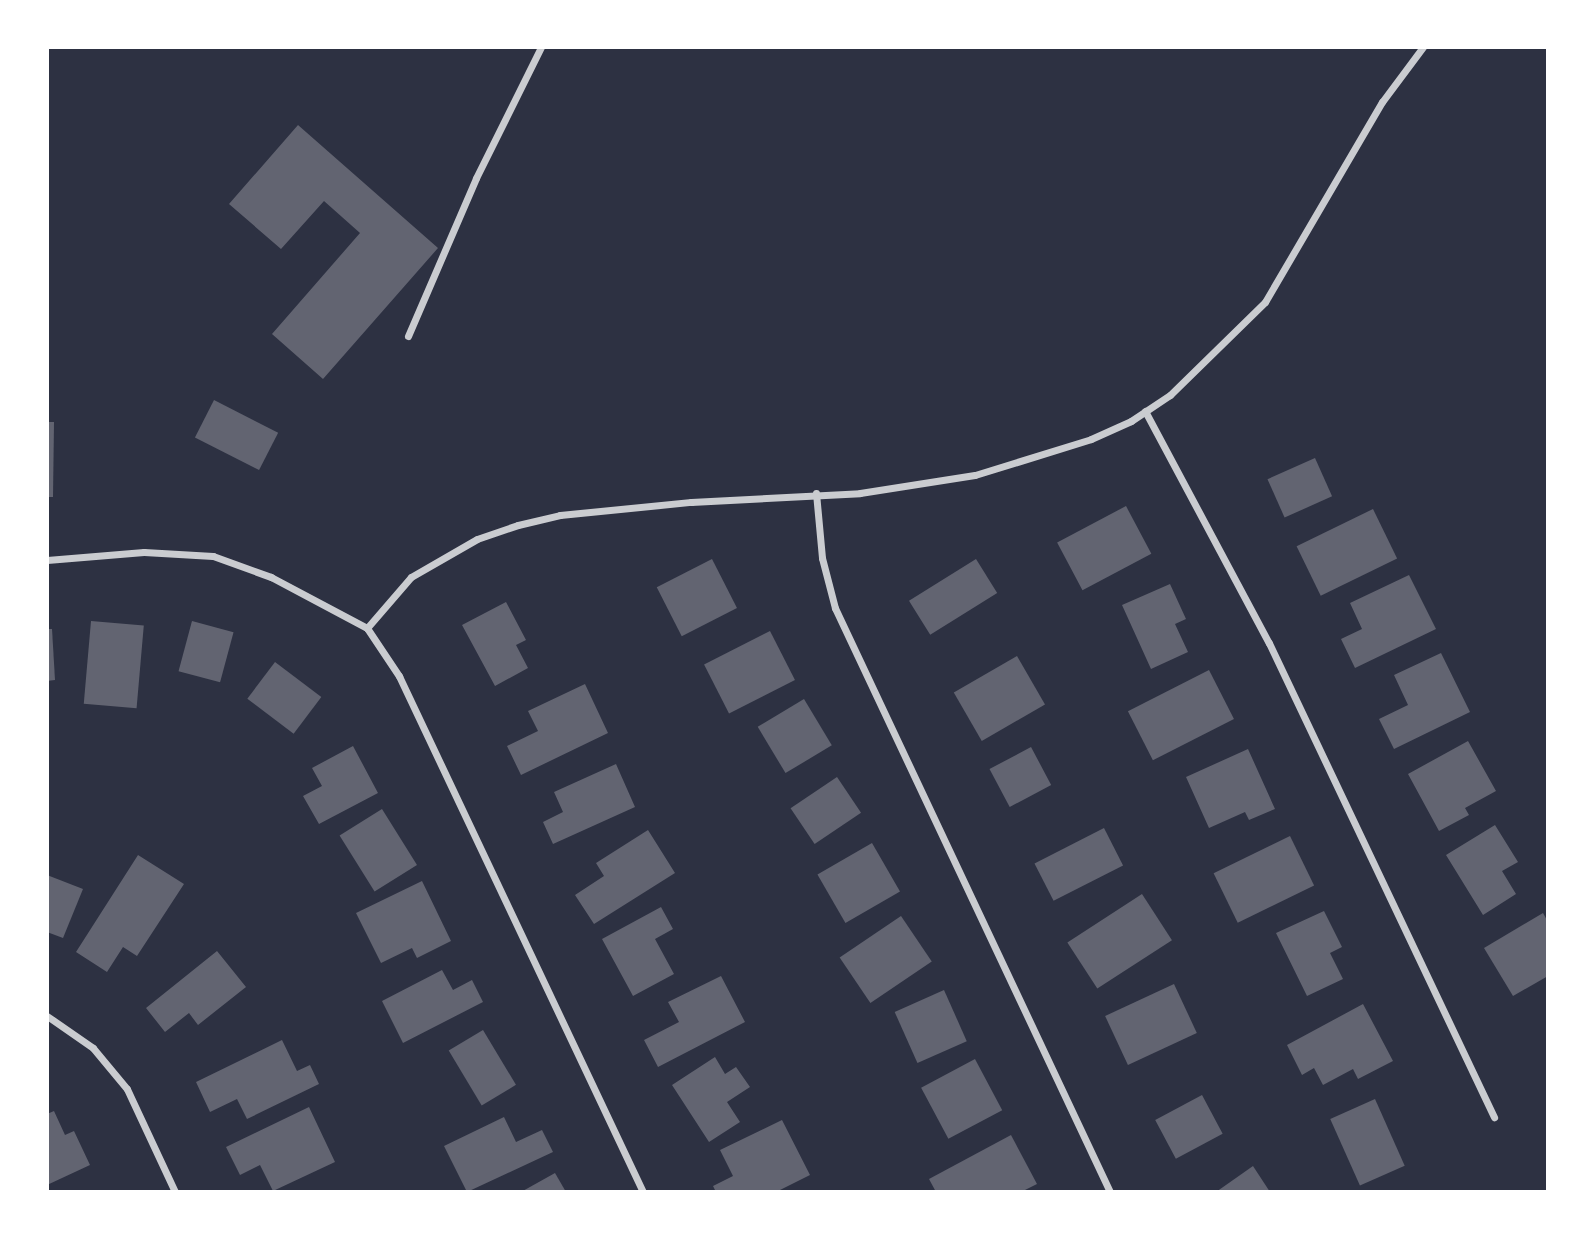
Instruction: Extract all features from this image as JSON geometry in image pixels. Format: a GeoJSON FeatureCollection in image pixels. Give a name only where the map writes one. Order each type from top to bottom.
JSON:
{"type":"FeatureCollection","features":[{"type":"Feature","properties":{"kind":"street"},"geometry":{"type":"LineString","coordinates":[[408,336],[476,178],[541,47]]}},
{"type":"Feature","properties":{"kind":"street"},"geometry":{"type":"LineString","coordinates":[[367,628],[411,577],[477,539],[517,525],[559,515],[816,493],[860,493],[975,475],[1091,439],[1145,411],[1170,395],[1265,302],[1382,102],[1423,47]]}},
{"type":"Feature","properties":{"kind":"street"},"geometry":{"type":"LineString","coordinates":[[1145,411],[1269,643],[1494,1117]]}},
{"type":"Feature","properties":{"kind":"street"},"geometry":{"type":"LineString","coordinates":[[816,493],[822,558],[835,608],[1110,1192]]}},
{"type":"Feature","properties":{"kind":"street"},"geometry":{"type":"LineString","coordinates":[[47,560],[144,552],[213,556],[271,577],[367,628],[405,687],[643,1192]]}},
{"type":"Feature","properties":{"kind":"street"},"geometry":{"type":"LineString","coordinates":[[47,1016],[93,1048],[127,1089],[174,1192]]}},
{"type":"Feature","properties":{"kind":"building"},"geometry":{"type":"Polygon","coordinates":[[[298,125],[438,248],[323,379],[272,334],[360,233],[324,201],[281,249],[229,204],[298,125]]]}},
{"type":"Feature","properties":{"kind":"building"},"geometry":{"type":"Polygon","coordinates":[[[214,400],[278,433],[259,470],[195,437],[214,400]]]}},
{"type":"Feature","properties":{"kind":"building"},"geometry":{"type":"Polygon","coordinates":[[[47,422],[54,422],[53,497],[47,497],[47,422]]]}},
{"type":"Feature","properties":{"kind":"building"},"geometry":{"type":"Polygon","coordinates":[[[1315,458],[1332,496],[1285,518],[1267,479],[1315,458]]]}},
{"type":"Feature","properties":{"kind":"building"},"geometry":{"type":"Polygon","coordinates":[[[1126,506],[1151,554],[1082,590],[1057,543],[1126,506]]]}},
{"type":"Feature","properties":{"kind":"building"},"geometry":{"type":"Polygon","coordinates":[[[1373,509],[1397,558],[1321,596],[1297,546],[1373,509]]]}},
{"type":"Feature","properties":{"kind":"building"},"geometry":{"type":"Polygon","coordinates":[[[712,559],[737,608],[682,636],[657,587],[712,559]]]}},
{"type":"Feature","properties":{"kind":"building"},"geometry":{"type":"Polygon","coordinates":[[[976,559],[997,593],[930,635],[909,601],[976,559]]]}},
{"type":"Feature","properties":{"kind":"building"},"geometry":{"type":"Polygon","coordinates":[[[1409,575],[1436,629],[1355,668],[1341,639],[1362,629],[1350,603],[1409,575]]]}},
{"type":"Feature","properties":{"kind":"building"},"geometry":{"type":"Polygon","coordinates":[[[1170,584],[1186,619],[1175,624],[1188,652],[1151,669],[1122,605],[1170,584]]]}},
{"type":"Feature","properties":{"kind":"building"},"geometry":{"type":"Polygon","coordinates":[[[506,602],[526,640],[516,645],[528,668],[495,686],[462,625],[506,602]]]}},
{"type":"Feature","properties":{"kind":"building"},"geometry":{"type":"Polygon","coordinates":[[[91,621],[144,626],[137,708],[84,704],[91,621]]]}},
{"type":"Feature","properties":{"kind":"building"},"geometry":{"type":"Polygon","coordinates":[[[192,621],[234,632],[220,682],[179,671],[192,621]]]}},
{"type":"Feature","properties":{"kind":"building"},"geometry":{"type":"Polygon","coordinates":[[[47,629],[52,629],[55,680],[47,681],[47,629]]]}},
{"type":"Feature","properties":{"kind":"building"},"geometry":{"type":"Polygon","coordinates":[[[770,631],[795,680],[729,714],[704,665],[770,631]]]}},
{"type":"Feature","properties":{"kind":"building"},"geometry":{"type":"Polygon","coordinates":[[[1441,653],[1470,712],[1394,749],[1379,719],[1408,705],[1394,675],[1441,653]]]}},
{"type":"Feature","properties":{"kind":"building"},"geometry":{"type":"Polygon","coordinates":[[[1017,656],[1045,704],[982,741],[954,692],[1017,656]]]}},
{"type":"Feature","properties":{"kind":"building"},"geometry":{"type":"Polygon","coordinates":[[[275,662],[321,697],[294,734],[247,699],[275,662]]]}},
{"type":"Feature","properties":{"kind":"building"},"geometry":{"type":"Polygon","coordinates":[[[1209,670],[1234,719],[1153,760],[1128,711],[1209,670]]]}},
{"type":"Feature","properties":{"kind":"building"},"geometry":{"type":"Polygon","coordinates":[[[585,684],[608,733],[521,775],[507,746],[538,731],[528,711],[585,684]]]}},
{"type":"Feature","properties":{"kind":"building"},"geometry":{"type":"Polygon","coordinates":[[[804,699],[832,745],[786,773],[758,727],[804,699]]]}},
{"type":"Feature","properties":{"kind":"building"},"geometry":{"type":"Polygon","coordinates":[[[1468,741],[1496,791],[1465,808],[1469,815],[1439,831],[1408,774],[1468,741]]]}},
{"type":"Feature","properties":{"kind":"building"},"geometry":{"type":"Polygon","coordinates":[[[353,746],[378,793],[319,824],[303,796],[322,786],[312,768],[353,746]]]}},
{"type":"Feature","properties":{"kind":"building"},"geometry":{"type":"Polygon","coordinates":[[[1031,747],[1051,785],[1010,807],[990,769],[1031,747]]]}},
{"type":"Feature","properties":{"kind":"building"},"geometry":{"type":"Polygon","coordinates":[[[1248,749],[1275,809],[1249,820],[1245,812],[1209,828],[1186,777],[1248,749]]]}},
{"type":"Feature","properties":{"kind":"building"},"geometry":{"type":"Polygon","coordinates":[[[616,764],[635,807],[553,844],[543,822],[563,812],[554,792],[616,764]]]}},
{"type":"Feature","properties":{"kind":"building"},"geometry":{"type":"Polygon","coordinates":[[[837,777],[861,813],[815,844],[791,808],[837,777]]]}},
{"type":"Feature","properties":{"kind":"building"},"geometry":{"type":"Polygon","coordinates":[[[382,809],[417,865],[375,891],[340,835],[382,809]]]}},
{"type":"Feature","properties":{"kind":"building"},"geometry":{"type":"Polygon","coordinates":[[[1495,825],[1518,862],[1502,871],[1516,894],[1483,915],[1446,855],[1495,825]]]}},
{"type":"Feature","properties":{"kind":"building"},"geometry":{"type":"Polygon","coordinates":[[[1104,828],[1123,865],[1054,901],[1035,863],[1104,828]]]}},
{"type":"Feature","properties":{"kind":"building"},"geometry":{"type":"Polygon","coordinates":[[[648,830],[675,873],[594,924],[575,895],[604,876],[596,863],[648,830]]]}},
{"type":"Feature","properties":{"kind":"building"},"geometry":{"type":"Polygon","coordinates":[[[1290,836],[1314,885],[1238,923],[1214,873],[1290,836]]]}},
{"type":"Feature","properties":{"kind":"building"},"geometry":{"type":"Polygon","coordinates":[[[872,843],[900,891],[845,923],[817,874],[872,843]]]}},
{"type":"Feature","properties":{"kind":"building"},"geometry":{"type":"Polygon","coordinates":[[[138,855],[184,884],[137,956],[123,947],[107,972],[76,952],[138,855]]]}},
{"type":"Feature","properties":{"kind":"building"},"geometry":{"type":"Polygon","coordinates":[[[47,875],[83,889],[63,938],[47,932],[47,875]]]}},
{"type":"Feature","properties":{"kind":"building"},"geometry":{"type":"Polygon","coordinates":[[[422,881],[451,941],[417,958],[412,948],[381,963],[356,913],[422,881]]]}},
{"type":"Feature","properties":{"kind":"building"},"geometry":{"type":"Polygon","coordinates":[[[1142,894],[1172,940],[1097,989],[1067,942],[1142,894]]]}},
{"type":"Feature","properties":{"kind":"building"},"geometry":{"type":"Polygon","coordinates":[[[661,907],[673,929],[655,939],[674,974],[633,996],[602,939],[661,907]]]}},
{"type":"Feature","properties":{"kind":"building"},"geometry":{"type":"Polygon","coordinates":[[[1324,911],[1342,947],[1330,953],[1343,979],[1307,996],[1276,933],[1324,911]]]}},
{"type":"Feature","properties":{"kind":"building"},"geometry":{"type":"Polygon","coordinates":[[[1543,913],[1548,922],[1548,976],[1513,996],[1484,948],[1543,913]]]}},
{"type":"Feature","properties":{"kind":"building"},"geometry":{"type":"Polygon","coordinates":[[[901,916],[932,962],[870,1003],[840,957],[901,916]]]}},
{"type":"Feature","properties":{"kind":"building"},"geometry":{"type":"Polygon","coordinates":[[[217,951],[246,987],[198,1025],[189,1013],[165,1032],[146,1008],[217,951]]]}},
{"type":"Feature","properties":{"kind":"building"},"geometry":{"type":"Polygon","coordinates":[[[442,970],[453,990],[472,980],[483,1002],[403,1043],[382,1001],[442,970]]]}},
{"type":"Feature","properties":{"kind":"building"},"geometry":{"type":"Polygon","coordinates":[[[721,976],[745,1022],[658,1067],[644,1040],[679,1022],[668,1002],[721,976]]]}},
{"type":"Feature","properties":{"kind":"building"},"geometry":{"type":"Polygon","coordinates":[[[1174,984],[1197,1033],[1128,1065],[1105,1016],[1174,984]]]}},
{"type":"Feature","properties":{"kind":"building"},"geometry":{"type":"Polygon","coordinates":[[[944,990],[967,1041],[917,1063],[895,1012],[944,990]]]}},
{"type":"Feature","properties":{"kind":"building"},"geometry":{"type":"Polygon","coordinates":[[[1363,1004],[1393,1061],[1358,1079],[1353,1069],[1323,1085],[1314,1068],[1302,1075],[1287,1045],[1363,1004]]]}},
{"type":"Feature","properties":{"kind":"building"},"geometry":{"type":"Polygon","coordinates":[[[483,1030],[516,1085],[482,1105],[449,1051],[483,1030]]]}},
{"type":"Feature","properties":{"kind":"building"},"geometry":{"type":"Polygon","coordinates":[[[282,1040],[297,1071],[310,1065],[319,1084],[247,1119],[237,1099],[210,1112],[196,1082],[282,1040]]]}},
{"type":"Feature","properties":{"kind":"building"},"geometry":{"type":"Polygon","coordinates":[[[715,1057],[725,1074],[736,1067],[750,1087],[727,1102],[740,1122],[709,1142],[672,1085],[715,1057]]]}},
{"type":"Feature","properties":{"kind":"building"},"geometry":{"type":"Polygon","coordinates":[[[975,1059],[1002,1110],[948,1139],[921,1088],[975,1059]]]}},
{"type":"Feature","properties":{"kind":"building"},"geometry":{"type":"Polygon","coordinates":[[[1202,1095],[1223,1134],[1176,1159],[1155,1120],[1202,1095]]]}},
{"type":"Feature","properties":{"kind":"building"},"geometry":{"type":"Polygon","coordinates":[[[1375,1099],[1405,1166],[1360,1186],[1330,1119],[1375,1099]]]}},
{"type":"Feature","properties":{"kind":"building"},"geometry":{"type":"Polygon","coordinates":[[[309,1107],[335,1162],[273,1191],[260,1165],[240,1175],[226,1147],[309,1107]]]}},
{"type":"Feature","properties":{"kind":"building"},"geometry":{"type":"Polygon","coordinates":[[[54,1111],[65,1135],[74,1131],[90,1165],[47,1185],[47,1114],[54,1111]]]}},
{"type":"Feature","properties":{"kind":"building"},"geometry":{"type":"Polygon","coordinates":[[[504,1117],[516,1142],[542,1130],[553,1152],[467,1192],[444,1146],[504,1117]]]}},
{"type":"Feature","properties":{"kind":"building"},"geometry":{"type":"Polygon","coordinates":[[[782,1120],[810,1175],[776,1192],[716,1192],[713,1186],[733,1176],[720,1150],[782,1120]]]}},
{"type":"Feature","properties":{"kind":"building"},"geometry":{"type":"Polygon","coordinates":[[[1011,1135],[1037,1184],[1021,1192],[936,1192],[929,1179],[1011,1135]]]}},
{"type":"Feature","properties":{"kind":"building"},"geometry":{"type":"Polygon","coordinates":[[[1253,1166],[1270,1192],[1216,1192],[1253,1166]]]}},
{"type":"Feature","properties":{"kind":"building"},"geometry":{"type":"Polygon","coordinates":[[[555,1173],[566,1192],[521,1192],[555,1173]]]}}]}
